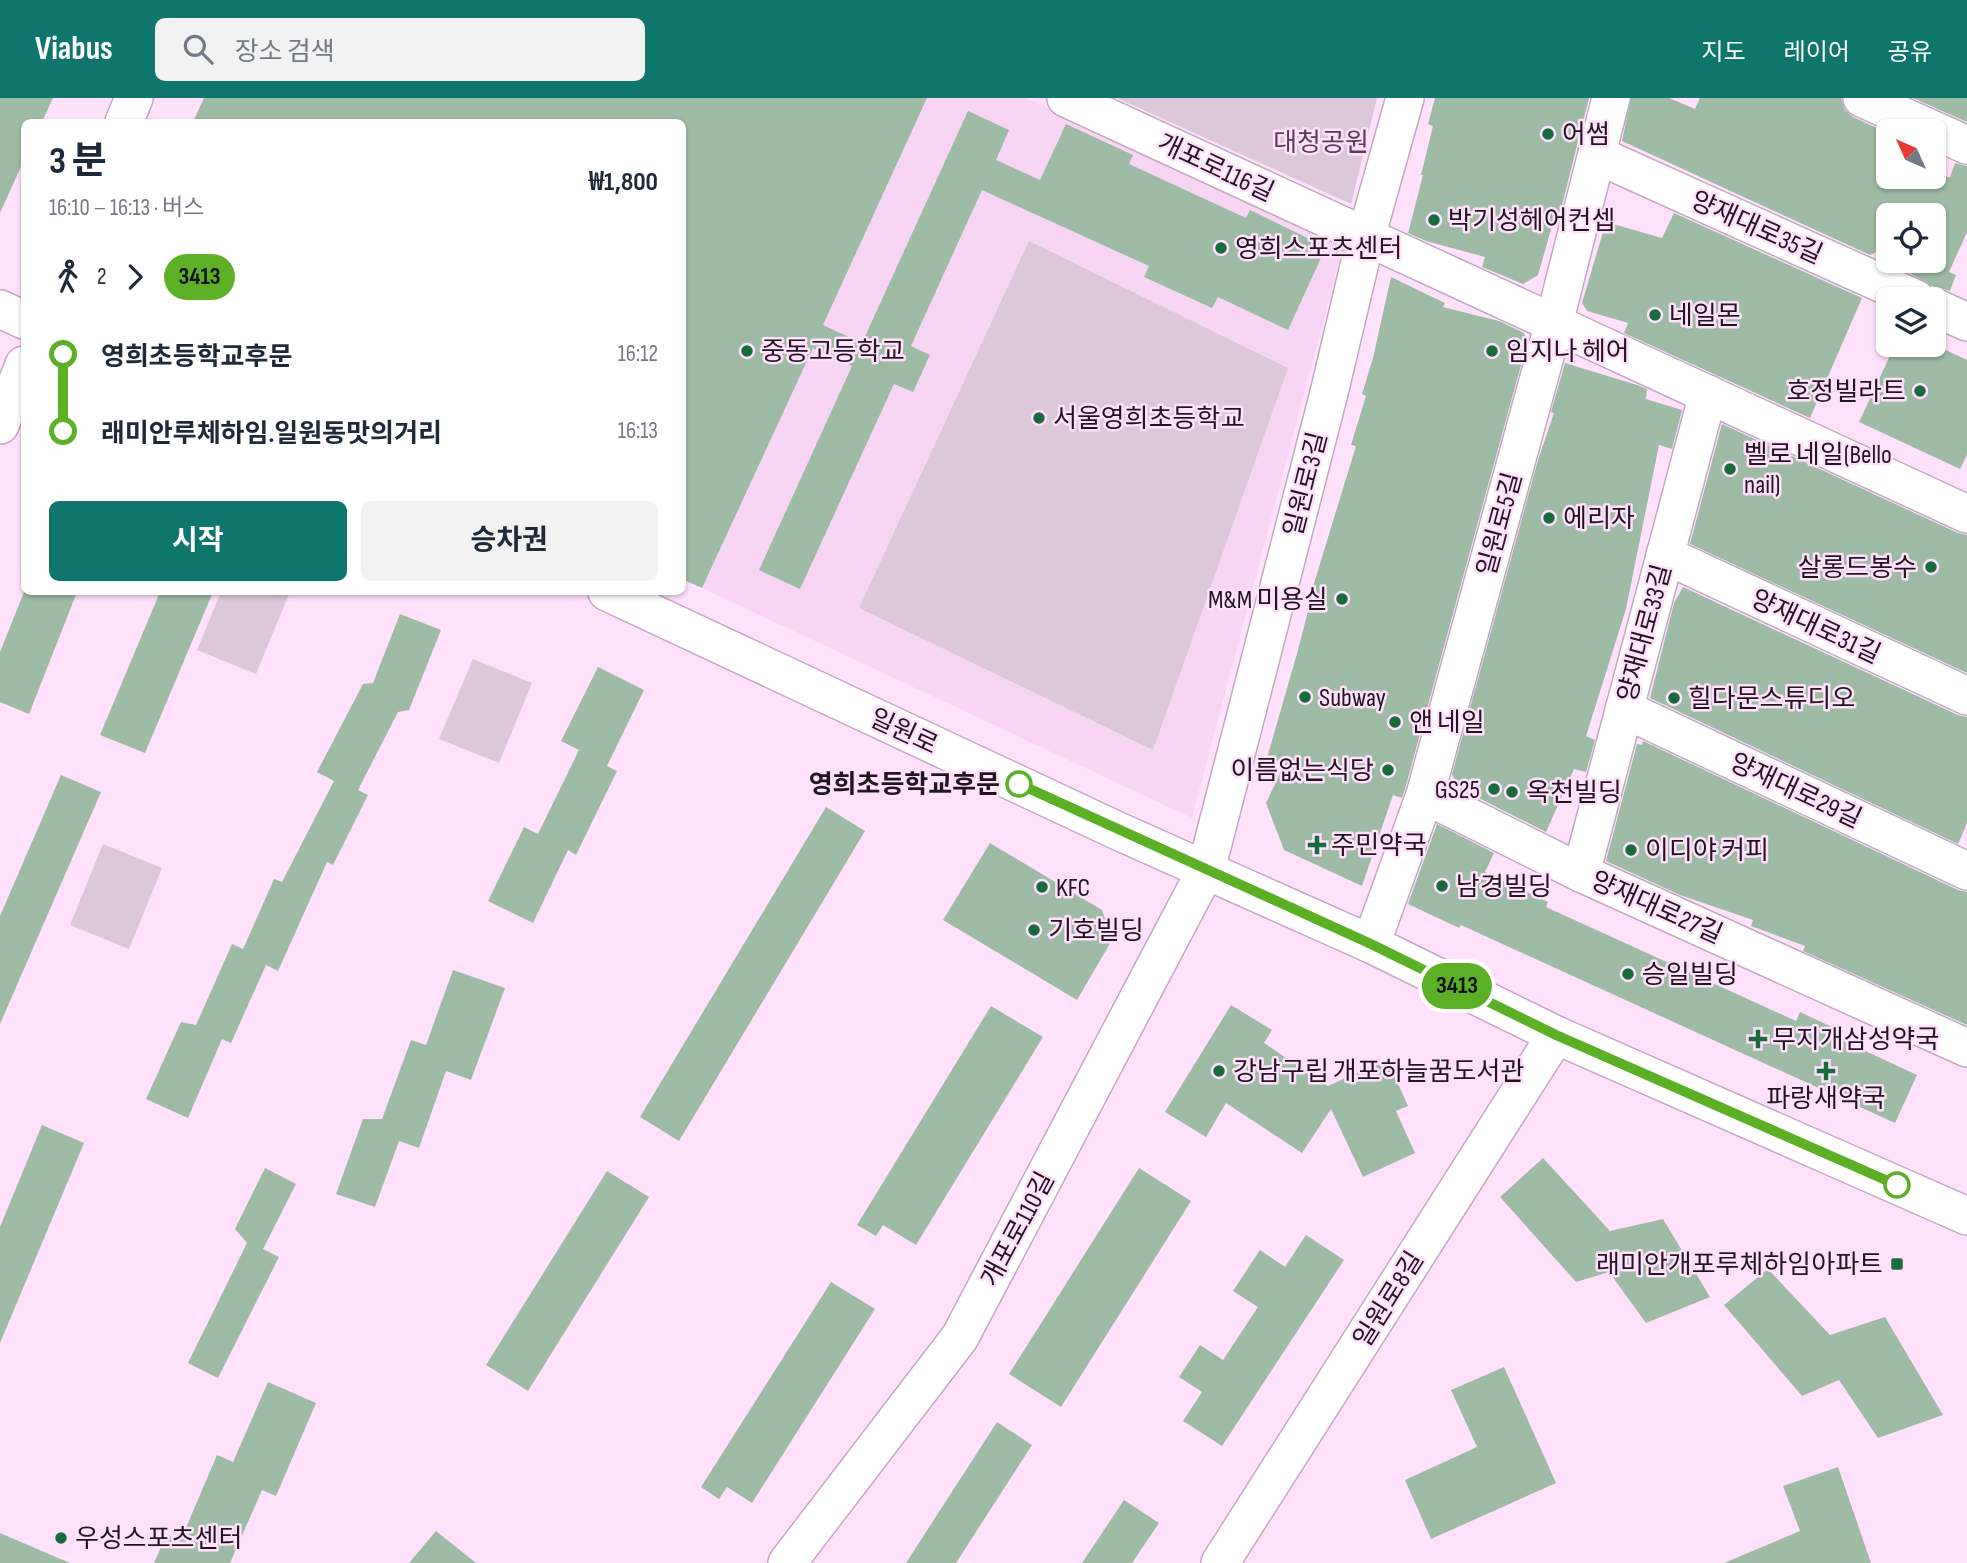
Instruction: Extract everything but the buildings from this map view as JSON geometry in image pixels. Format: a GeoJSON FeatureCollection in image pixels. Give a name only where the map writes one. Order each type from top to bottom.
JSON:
{"type":"FeatureCollection","features":[{"type":"Feature","properties":{"kind":"street"},"geometry":{"type":"LineString","coordinates":[[125,119],[134,98]]}},
{"type":"Feature","properties":{"kind":"street","name":"개포로116길"},"geometry":{"type":"LineString","coordinates":[[1066,98],[1366,237]]}},
{"type":"Feature","properties":{"kind":"street","name":"일원로3길"},"geometry":{"type":"LineString","coordinates":[[1206,870],[1366,237],[1405,98]]}},
{"type":"Feature","properties":{"kind":"street","name":"일원로5길"},"geometry":{"type":"LineString","coordinates":[[1371,944],[1425,795],[1554,323],[1611,98]]}},
{"type":"Feature","properties":{"kind":"street"},"geometry":{"type":"LineString","coordinates":[[1862,98],[1967,145]]}},
{"type":"Feature","properties":{"kind":"street","name":"양재대로35길"},"geometry":{"type":"LineString","coordinates":[[1597,155],[1889,287]]}},
{"type":"Feature","properties":{"kind":"street"},"geometry":{"type":"LineString","coordinates":[[1366,237],[1967,514]]}},
{"type":"Feature","properties":{"kind":"street"},"geometry":{"type":"LineString","coordinates":[[0,309],[21,319]]}},
{"type":"Feature","properties":{"kind":"street"},"geometry":{"type":"LineString","coordinates":[[1946,312],[1967,322]]}},
{"type":"Feature","properties":{"kind":"street"},"geometry":{"type":"LineString","coordinates":[[0,425],[21,372]]}},
{"type":"Feature","properties":{"kind":"street","name":"양재대로33길"},"geometry":{"type":"LineString","coordinates":[[1581,873],[1708,394]]}},
{"type":"Feature","properties":{"kind":"street","name":"양재대로31길"},"geometry":{"type":"LineString","coordinates":[[1665,555],[1967,696]]}},
{"type":"Feature","properties":{"kind":"street","name":"일원로"},"geometry":{"type":"LineString","coordinates":[[613,595],[1118,831],[1371,944],[1556,1035],[1964,1206]]}},
{"type":"Feature","properties":{"kind":"street","name":"양재대로29길"},"geometry":{"type":"LineString","coordinates":[[1624,709],[1967,871]]}},
{"type":"Feature","properties":{"kind":"street","name":"양재대로27길"},"geometry":{"type":"LineString","coordinates":[[1425,795],[1581,873],[1967,1048]]}},
{"type":"Feature","properties":{"kind":"street","name":"개포로110길"},"geometry":{"type":"LineString","coordinates":[[787,1563],[960,1337],[1206,870]]}},
{"type":"Feature","properties":{"kind":"street","name":"일원로8길"},"geometry":{"type":"LineString","coordinates":[[1220,1563],[1556,1035]]}},
{"type":"Feature","properties":{"kind":"shaded area","name":"서울영희초등학교"},"geometry":{"type":"Polygon","coordinates":[[[927,98],[1026,98],[1343,247],[1192,818],[702,588],[927,98]]]}},
{"type":"Feature","properties":{"kind":"green space","name":"대청공원"},"geometry":{"type":"Polygon","coordinates":[[[1117,98],[1377,98],[1351,204],[1117,98]]]}},
{"type":"Feature","properties":{"kind":"green space"},"geometry":{"type":"Polygon","coordinates":[[[1029,241],[1288,368],[1153,750],[859,608],[1029,241]]]}},
{"type":"Feature","properties":{"kind":"green space"},"geometry":{"type":"Polygon","coordinates":[[[220,595],[289,595],[256,674],[197,650],[220,595]]]}},
{"type":"Feature","properties":{"kind":"green space"},"geometry":{"type":"Polygon","coordinates":[[[473,659],[532,683],[499,763],[439,739],[473,659]]]}},
{"type":"Feature","properties":{"kind":"green space"},"geometry":{"type":"Polygon","coordinates":[[[103,844],[162,868],[129,949],[70,925],[103,844]]]}},
{"type":"Feature","properties":{"kind":"bus line","name":"3413"},"geometry":{"type":"LineString","coordinates":[[1019,784],[1371,944],[1556,1035],[1897,1185]]}},
{"type":"Feature","properties":{"kind":"place","name":"어썸"},"geometry":{"type":"Point","coordinates":[1548,134]}},
{"type":"Feature","properties":{"kind":"place","name":"박기성헤어컨셉"},"geometry":{"type":"Point","coordinates":[1434,220]}},
{"type":"Feature","properties":{"kind":"place","name":"영희스포츠센터"},"geometry":{"type":"Point","coordinates":[1221,248]}},
{"type":"Feature","properties":{"kind":"place","name":"네일몬"},"geometry":{"type":"Point","coordinates":[1655,315]}},
{"type":"Feature","properties":{"kind":"place","name":"중동고등학교"},"geometry":{"type":"Point","coordinates":[747,351]}},
{"type":"Feature","properties":{"kind":"place","name":"임지나 헤어"},"geometry":{"type":"Point","coordinates":[1492,351]}},
{"type":"Feature","properties":{"kind":"place","name":"호정빌라트"},"geometry":{"type":"Point","coordinates":[1920,391]}},
{"type":"Feature","properties":{"kind":"place","name":"서울영희초등학교"},"geometry":{"type":"Point","coordinates":[1039,418]}},
{"type":"Feature","properties":{"kind":"place","name":"벨로 네일(Bello nail)"},"geometry":{"type":"Point","coordinates":[1730,469]}},
{"type":"Feature","properties":{"kind":"place","name":"에리자"},"geometry":{"type":"Point","coordinates":[1549,518]}},
{"type":"Feature","properties":{"kind":"place","name":"살롱드봉수"},"geometry":{"type":"Point","coordinates":[1931,567]}},
{"type":"Feature","properties":{"kind":"place","name":"M&M 미용실"},"geometry":{"type":"Point","coordinates":[1342,599]}},
{"type":"Feature","properties":{"kind":"place","name":"Subway"},"geometry":{"type":"Point","coordinates":[1305,697]}},
{"type":"Feature","properties":{"kind":"place","name":"힐다문스튜디오"},"geometry":{"type":"Point","coordinates":[1674,698]}},
{"type":"Feature","properties":{"kind":"place","name":"앤 네일"},"geometry":{"type":"Point","coordinates":[1395,722]}},
{"type":"Feature","properties":{"kind":"place","name":"이름없는식당"},"geometry":{"type":"Point","coordinates":[1388,770]}},
{"type":"Feature","properties":{"kind":"place","name":"영희초등학교후문"},"geometry":{"type":"Point","coordinates":[1019,784]}},
{"type":"Feature","properties":{"kind":"place","name":"GS25"},"geometry":{"type":"Point","coordinates":[1494,789]}},
{"type":"Feature","properties":{"kind":"place","name":"옥천빌딩"},"geometry":{"type":"Point","coordinates":[1512,792]}},
{"type":"Feature","properties":{"kind":"place","name":"주민약국"},"geometry":{"type":"Point","coordinates":[1317,845]}},
{"type":"Feature","properties":{"kind":"place","name":"이디야 커피"},"geometry":{"type":"Point","coordinates":[1631,850]}},
{"type":"Feature","properties":{"kind":"place","name":"남경빌딩"},"geometry":{"type":"Point","coordinates":[1442,886]}},
{"type":"Feature","properties":{"kind":"place","name":"KFC"},"geometry":{"type":"Point","coordinates":[1042,887]}},
{"type":"Feature","properties":{"kind":"place","name":"기호빌딩"},"geometry":{"type":"Point","coordinates":[1034,930]}},
{"type":"Feature","properties":{"kind":"place","name":"승일빌딩"},"geometry":{"type":"Point","coordinates":[1628,974]}},
{"type":"Feature","properties":{"kind":"place","name":"무지개삼성약국"},"geometry":{"type":"Point","coordinates":[1758,1039]}},
{"type":"Feature","properties":{"kind":"place","name":"강남구립 개포하늘꿈도서관"},"geometry":{"type":"Point","coordinates":[1219,1071]}},
{"type":"Feature","properties":{"kind":"place","name":"파랑새약국"},"geometry":{"type":"Point","coordinates":[1826,1071]}},
{"type":"Feature","properties":{"kind":"place","name":"래미안개포루체하임아파트"},"geometry":{"type":"Point","coordinates":[1897,1264]}},
{"type":"Feature","properties":{"kind":"place","name":"우성스포츠센터"},"geometry":{"type":"Point","coordinates":[61,1538]}}]}
